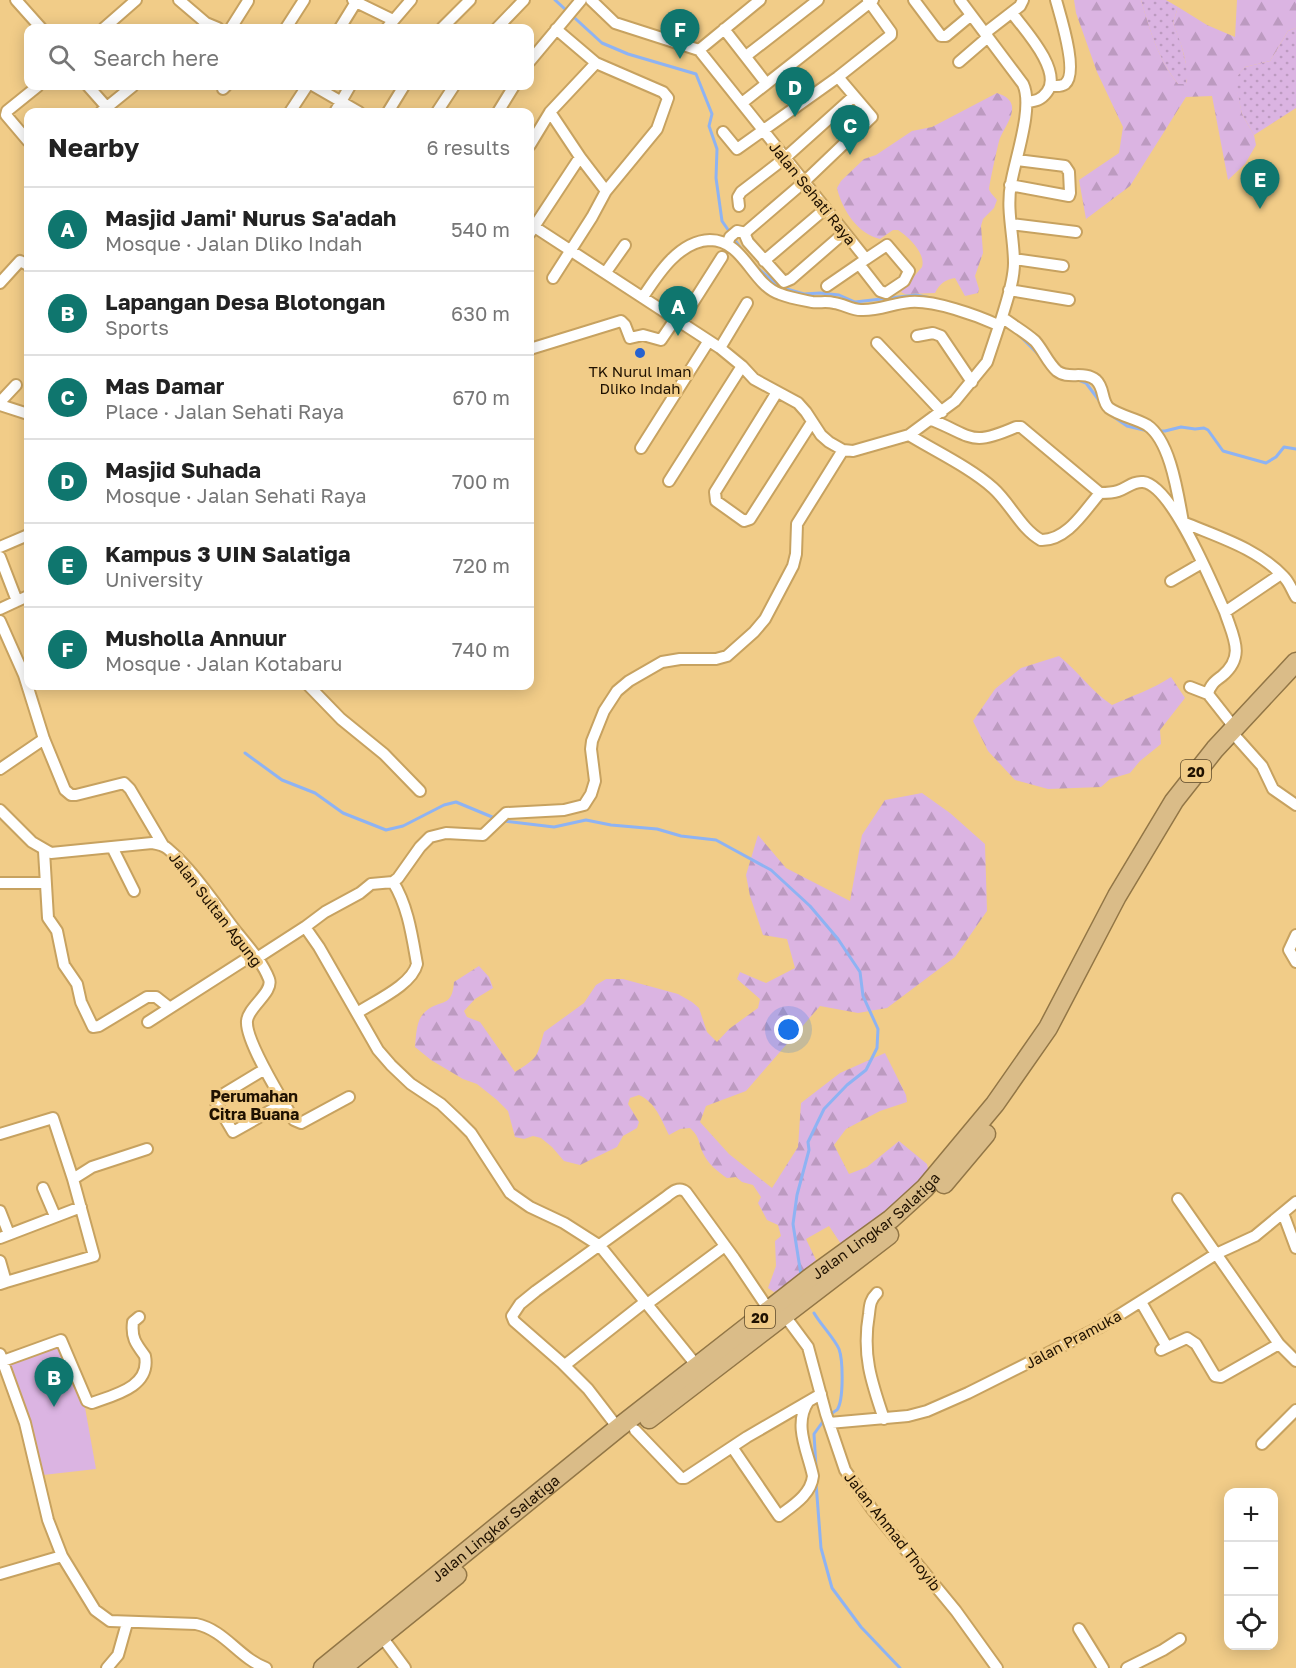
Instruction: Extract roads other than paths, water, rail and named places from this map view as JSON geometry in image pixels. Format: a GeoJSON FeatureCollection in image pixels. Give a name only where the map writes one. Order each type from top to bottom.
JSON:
{"type":"FeatureCollection","features":[{"type":"Feature","properties":{"kind":"highway","name":"Jalan Lingkar Salatiga"},"geometry":{"type":"LineString","coordinates":[[1236,733],[1296,662]]}},
{"type":"Feature","properties":{"kind":"highway","name":"Jalan Lingkar Salatiga"},"geometry":{"type":"LineString","coordinates":[[342,1663],[627,1429],[777,1316],[874,1239],[931,1180],[1052,1031],[1117,896],[1156,829],[1200,766],[1296,677]]}},
{"type":"Feature","properties":{"kind":"highway","name":"Jalan Lingkar Salatiga"},"geometry":{"type":"LineString","coordinates":[[323,1668],[342,1663],[382,1637],[627,1429],[696,1366],[777,1316]]}},
{"type":"Feature","properties":{"kind":"street"},"geometry":{"type":"LineString","coordinates":[[16,0],[37,24]]}},
{"type":"Feature","properties":{"kind":"street"},"geometry":{"type":"LineString","coordinates":[[109,24],[136,0]]}},
{"type":"Feature","properties":{"kind":"street"},"geometry":{"type":"LineString","coordinates":[[179,0],[201,24]]}},
{"type":"Feature","properties":{"kind":"street"},"geometry":{"type":"LineString","coordinates":[[289,24],[304,0]]}},
{"type":"Feature","properties":{"kind":"street"},"geometry":{"type":"LineString","coordinates":[[342,24],[354,1],[390,24],[411,0]]}},
{"type":"Feature","properties":{"kind":"street"},"geometry":{"type":"LineString","coordinates":[[446,24],[470,0]]}},
{"type":"Feature","properties":{"kind":"street"},"geometry":{"type":"LineString","coordinates":[[501,24],[524,0]]}},
{"type":"Feature","properties":{"kind":"street"},"geometry":{"type":"LineString","coordinates":[[534,56],[581,0]]}},
{"type":"Feature","properties":{"kind":"street"},"geometry":{"type":"LineString","coordinates":[[591,0],[615,23],[699,50],[760,0]]}},
{"type":"Feature","properties":{"kind":"street"},"geometry":{"type":"LineString","coordinates":[[746,56],[819,0]]}},
{"type":"Feature","properties":{"kind":"street"},"geometry":{"type":"LineString","coordinates":[[914,0],[941,36],[945,36],[970,16]]}},
{"type":"Feature","properties":{"kind":"street"},"geometry":{"type":"LineString","coordinates":[[959,62],[1020,6],[1023,0]]}},
{"type":"Feature","properties":{"kind":"street"},"geometry":{"type":"LineString","coordinates":[[1051,86],[1062,86],[1068,80],[1070,57],[1065,29],[1056,0]]}},
{"type":"Feature","properties":{"kind":"street"},"geometry":{"type":"LineString","coordinates":[[723,132],[737,149],[838,77],[891,35],[891,32],[870,1],[742,103]]}},
{"type":"Feature","properties":{"kind":"street"},"geometry":{"type":"LineString","coordinates":[[534,230],[606,272],[720,348],[754,379],[798,403],[825,439],[843,450],[860,450],[909,435],[942,412],[972,382],[987,362],[1013,275],[1010,185],[1017,160],[1027,102],[1023,84],[970,16],[963,1]]}},
{"type":"Feature","properties":{"kind":"street"},"geometry":{"type":"LineString","coordinates":[[234,24],[248,2]]}},
{"type":"Feature","properties":{"kind":"street"},"geometry":{"type":"LineString","coordinates":[[1012,13],[1043,55],[1049,70],[1051,86],[1041,99],[1027,102]]}},
{"type":"Feature","properties":{"kind":"street"},"geometry":{"type":"LineString","coordinates":[[552,278],[592,217],[606,191],[657,129],[668,98],[663,92],[596,63],[556,29]]}},
{"type":"Feature","properties":{"kind":"street"},"geometry":{"type":"LineString","coordinates":[[724,29],[766,83]]}},
{"type":"Feature","properties":{"kind":"street","name":"Jalan Sehati Raya"},"geometry":{"type":"LineString","coordinates":[[699,50],[844,233],[880,291],[886,293],[896,288],[904,281],[909,271],[887,245],[863,262]]}},
{"type":"Feature","properties":{"kind":"street"},"geometry":{"type":"LineString","coordinates":[[534,138],[550,112],[596,63]]}},
{"type":"Feature","properties":{"kind":"street"},"geometry":{"type":"LineString","coordinates":[[643,297],[666,263],[675,255],[694,245],[735,236],[804,182],[872,117],[838,77]]}},
{"type":"Feature","properties":{"kind":"street"},"geometry":{"type":"LineString","coordinates":[[24,136],[6,115],[7,111],[33,90]]}},
{"type":"Feature","properties":{"kind":"street"},"geometry":{"type":"LineString","coordinates":[[91,90],[104,108]]}},
{"type":"Feature","properties":{"kind":"street"},"geometry":{"type":"LineString","coordinates":[[109,108],[129,90]]}},
{"type":"Feature","properties":{"kind":"street"},"geometry":{"type":"LineString","coordinates":[[293,108],[304,90]]}},
{"type":"Feature","properties":{"kind":"street"},"geometry":{"type":"LineString","coordinates":[[321,90],[352,108]]}},
{"type":"Feature","properties":{"kind":"street"},"geometry":{"type":"LineString","coordinates":[[337,108],[347,90]]}},
{"type":"Feature","properties":{"kind":"street"},"geometry":{"type":"LineString","coordinates":[[390,108],[402,90]]}},
{"type":"Feature","properties":{"kind":"street"},"geometry":{"type":"LineString","coordinates":[[440,108],[451,90]]}},
{"type":"Feature","properties":{"kind":"street"},"geometry":{"type":"LineString","coordinates":[[500,108],[512,90]]}},
{"type":"Feature","properties":{"kind":"street"},"geometry":{"type":"LineString","coordinates":[[739,206],[738,196],[741,192],[785,158],[854,96]]}},
{"type":"Feature","properties":{"kind":"street"},"geometry":{"type":"LineString","coordinates":[[550,112],[606,191]]}},
{"type":"Feature","properties":{"kind":"street"},"geometry":{"type":"LineString","coordinates":[[534,224],[580,157]]}},
{"type":"Feature","properties":{"kind":"street"},"geometry":{"type":"LineString","coordinates":[[1010,185],[1069,196],[1070,193],[1069,172],[1065,166],[1017,160]]}},
{"type":"Feature","properties":{"kind":"street"},"geometry":{"type":"LineString","coordinates":[[764,261],[825,209]]}},
{"type":"Feature","properties":{"kind":"street"},"geometry":{"type":"LineString","coordinates":[[1011,224],[1076,232]]}},
{"type":"Feature","properties":{"kind":"street"},"geometry":{"type":"LineString","coordinates":[[735,236],[748,242],[782,281],[787,281],[844,233]]}},
{"type":"Feature","properties":{"kind":"street"},"geometry":{"type":"LineString","coordinates":[[735,236],[744,259],[769,289],[780,294],[812,302],[833,302],[859,310],[912,302],[950,308],[1000,321],[1037,343],[1059,373],[1084,375],[1094,379],[1102,388],[1106,403],[1110,408],[1151,430],[1175,477],[1183,522]]}},
{"type":"Feature","properties":{"kind":"street"},"geometry":{"type":"LineString","coordinates":[[606,272],[625,245]]}},
{"type":"Feature","properties":{"kind":"street"},"geometry":{"type":"LineString","coordinates":[[534,348],[621,321],[630,338],[643,335],[661,340],[678,320],[722,257]]}},
{"type":"Feature","properties":{"kind":"street"},"geometry":{"type":"LineString","coordinates":[[1014,259],[1063,266]]}},
{"type":"Feature","properties":{"kind":"street"},"geometry":{"type":"LineString","coordinates":[[0,283],[20,261],[24,263]]}},
{"type":"Feature","properties":{"kind":"street"},"geometry":{"type":"LineString","coordinates":[[827,286],[863,262]]}},
{"type":"Feature","properties":{"kind":"street"},"geometry":{"type":"LineString","coordinates":[[1009,290],[1069,300]]}},
{"type":"Feature","properties":{"kind":"street"},"geometry":{"type":"LineString","coordinates":[[720,348],[747,303]]}},
{"type":"Feature","properties":{"kind":"street"},"geometry":{"type":"LineString","coordinates":[[917,336],[933,333],[941,336],[972,382]]}},
{"type":"Feature","properties":{"kind":"street"},"geometry":{"type":"LineString","coordinates":[[641,448],[708,342]]}},
{"type":"Feature","properties":{"kind":"street"},"geometry":{"type":"LineString","coordinates":[[877,343],[942,412]]}},
{"type":"Feature","properties":{"kind":"street"},"geometry":{"type":"LineString","coordinates":[[669,481],[742,366]]}},
{"type":"Feature","properties":{"kind":"street"},"geometry":{"type":"LineString","coordinates":[[16,385],[0,404],[24,413]]}},
{"type":"Feature","properties":{"kind":"street"},"geometry":{"type":"LineString","coordinates":[[777,392],[715,492],[716,501],[744,520],[750,519],[812,422]]}},
{"type":"Feature","properties":{"kind":"street"},"geometry":{"type":"LineString","coordinates":[[932,420],[962,435],[979,439],[986,439],[1016,427],[1022,427],[1100,493]]}},
{"type":"Feature","properties":{"kind":"street"},"geometry":{"type":"LineString","coordinates":[[909,435],[981,478],[995,489],[1041,540],[1056,536],[1070,527],[1100,493],[1118,491],[1134,483],[1150,484],[1169,503],[1183,522],[1225,612],[1236,649],[1236,658],[1231,667],[1212,684],[1208,694]]}},
{"type":"Feature","properties":{"kind":"street"},"geometry":{"type":"LineString","coordinates":[[148,1022],[305,927],[325,912],[360,893],[371,884],[393,882],[402,874],[420,847],[430,837],[456,833],[481,835],[508,813],[540,812],[582,806],[591,794],[595,781],[591,749],[594,734],[604,711],[617,691],[628,681],[662,662],[680,659],[716,659],[727,656],[754,632],[765,619],[795,560],[797,524],[843,450]]}},
{"type":"Feature","properties":{"kind":"street"},"geometry":{"type":"LineString","coordinates":[[1183,522],[1256,554],[1285,578],[1296,597]]}},
{"type":"Feature","properties":{"kind":"street"},"geometry":{"type":"LineString","coordinates":[[0,547],[24,537]]}},
{"type":"Feature","properties":{"kind":"street"},"geometry":{"type":"LineString","coordinates":[[0,557],[17,601]]}},
{"type":"Feature","properties":{"kind":"street"},"geometry":{"type":"LineString","coordinates":[[1171,581],[1202,563]]}},
{"type":"Feature","properties":{"kind":"street"},"geometry":{"type":"LineString","coordinates":[[1225,612],[1281,574]]}},
{"type":"Feature","properties":{"kind":"street"},"geometry":{"type":"LineString","coordinates":[[0,609],[24,598]]}},
{"type":"Feature","properties":{"kind":"street"},"geometry":{"type":"LineString","coordinates":[[0,621],[24,675]]}},
{"type":"Feature","properties":{"kind":"street"},"geometry":{"type":"LineString","coordinates":[[1190,687],[1208,694],[1262,766],[1273,789],[1296,805]]}},
{"type":"Feature","properties":{"kind":"street"},"geometry":{"type":"LineString","coordinates":[[29,690],[44,740],[65,789],[71,795],[124,783],[130,789],[163,845]]}},
{"type":"Feature","properties":{"kind":"street"},"geometry":{"type":"LineString","coordinates":[[313,690],[341,719],[384,754],[420,791]]}},
{"type":"Feature","properties":{"kind":"street"},"geometry":{"type":"LineString","coordinates":[[0,769],[44,740]]}},
{"type":"Feature","properties":{"kind":"street"},"geometry":{"type":"LineString","coordinates":[[0,810],[44,851],[48,918],[57,931],[64,965],[77,984],[81,1002],[93,1027],[99,1026],[147,997],[156,997],[170,1008]]}},
{"type":"Feature","properties":{"kind":"street","name":"Jalan Sultan Agung"},"geometry":{"type":"LineString","coordinates":[[44,851],[56,854],[152,843],[163,845],[170,850],[198,882],[255,956],[269,979],[270,986],[255,1004],[247,1022],[253,1043],[284,1104]]}},
{"type":"Feature","properties":{"kind":"street"},"geometry":{"type":"LineString","coordinates":[[112,847],[134,891]]}},
{"type":"Feature","properties":{"kind":"street"},"geometry":{"type":"LineString","coordinates":[[357,1013],[408,980],[416,969],[417,964],[402,897],[393,882]]}},
{"type":"Feature","properties":{"kind":"street"},"geometry":{"type":"LineString","coordinates":[[0,883],[46,883]]}},
{"type":"Feature","properties":{"kind":"street"},"geometry":{"type":"LineString","coordinates":[[305,927],[319,947],[378,1050],[391,1065],[411,1084],[441,1104],[471,1133],[510,1193],[600,1246],[696,1366]]}},
{"type":"Feature","properties":{"kind":"street"},"geometry":{"type":"LineString","coordinates":[[1296,935],[1290,950],[1296,962]]}},
{"type":"Feature","properties":{"kind":"street"},"geometry":{"type":"LineString","coordinates":[[265,1069],[217,1098],[216,1103],[233,1132],[284,1104],[294,1120],[302,1123],[349,1097]]}},
{"type":"Feature","properties":{"kind":"street"},"geometry":{"type":"LineString","coordinates":[[0,1134],[53,1118],[74,1179],[94,1256],[3,1283],[0,1261]]}},
{"type":"Feature","properties":{"kind":"street"},"geometry":{"type":"LineString","coordinates":[[74,1179],[92,1167],[147,1149]]}},
{"type":"Feature","properties":{"kind":"street"},"geometry":{"type":"LineString","coordinates":[[43,1188],[54,1216]]}},
{"type":"Feature","properties":{"kind":"street"},"geometry":{"type":"LineString","coordinates":[[777,1316],[686,1192],[679,1189],[536,1291],[520,1304],[512,1316],[517,1324],[565,1365],[627,1429],[681,1478],[687,1477],[732,1447],[821,1394]]}},
{"type":"Feature","properties":{"kind":"street"},"geometry":{"type":"LineString","coordinates":[[1178,1199],[1279,1344],[1296,1361]]}},
{"type":"Feature","properties":{"kind":"street","name":"Jalan Pramuka"},"geometry":{"type":"LineString","coordinates":[[828,1419],[884,1419],[908,1416],[927,1411],[968,1393],[1100,1327],[1216,1254],[1255,1236],[1296,1202]]}},
{"type":"Feature","properties":{"kind":"street"},"geometry":{"type":"LineString","coordinates":[[0,1211],[5,1236],[81,1207]]}},
{"type":"Feature","properties":{"kind":"street"},"geometry":{"type":"LineString","coordinates":[[1283,1213],[1296,1248]]}},
{"type":"Feature","properties":{"kind":"street"},"geometry":{"type":"LineString","coordinates":[[565,1365],[725,1245]]}},
{"type":"Feature","properties":{"kind":"street"},"geometry":{"type":"LineString","coordinates":[[877,1293],[871,1299],[866,1328],[867,1360],[871,1381],[884,1419]]}},
{"type":"Feature","properties":{"kind":"street"},"geometry":{"type":"LineString","coordinates":[[1142,1302],[1164,1349],[1184,1339],[1191,1340],[1215,1376],[1221,1377],[1279,1344]]}},
{"type":"Feature","properties":{"kind":"street","name":"Jalan Ahmad Thoyib"},"geometry":{"type":"LineString","coordinates":[[777,1316],[808,1347],[838,1456],[856,1488],[956,1611],[993,1667]]}},
{"type":"Feature","properties":{"kind":"street"},"geometry":{"type":"LineString","coordinates":[[139,1317],[133,1322],[132,1329],[133,1340],[145,1356],[143,1373],[133,1385],[124,1391],[92,1403],[87,1401],[61,1340],[1,1357],[25,1423],[48,1520],[62,1556],[95,1610],[110,1621],[196,1624],[209,1627],[249,1660],[266,1668]]}},
{"type":"Feature","properties":{"kind":"street"},"geometry":{"type":"LineString","coordinates":[[732,1447],[778,1516],[801,1498],[812,1483],[813,1476],[801,1428],[803,1412],[809,1402]]}},
{"type":"Feature","properties":{"kind":"street"},"geometry":{"type":"LineString","coordinates":[[1262,1444],[1296,1410]]}},
{"type":"Feature","properties":{"kind":"street"},"geometry":{"type":"LineString","coordinates":[[0,1574],[62,1556]]}},
{"type":"Feature","properties":{"kind":"street"},"geometry":{"type":"LineString","coordinates":[[106,1668],[118,1655],[127,1623]]}},
{"type":"Feature","properties":{"kind":"street"},"geometry":{"type":"LineString","coordinates":[[1078,1629],[1103,1668]]}},
{"type":"Feature","properties":{"kind":"street"},"geometry":{"type":"LineString","coordinates":[[382,1637],[405,1668]]}},
{"type":"Feature","properties":{"kind":"street"},"geometry":{"type":"LineString","coordinates":[[1127,1668],[1180,1639]]}},
{"type":"Feature","properties":{"kind":"waterway"},"geometry":{"type":"LineString","coordinates":[[555,0],[602,43],[628,54],[696,74],[712,114],[709,126],[717,149],[716,178],[722,221],[744,253]]}},
{"type":"Feature","properties":{"kind":"waterway"},"geometry":{"type":"LineString","coordinates":[[754,265],[780,287],[804,294],[839,295],[855,302],[916,295],[931,298]]}},
{"type":"Feature","properties":{"kind":"waterway"},"geometry":{"type":"LineString","coordinates":[[1017,333],[1040,356]]}},
{"type":"Feature","properties":{"kind":"waterway"},"geometry":{"type":"LineString","coordinates":[[1076,379],[1086,383],[1101,403]]}},
{"type":"Feature","properties":{"kind":"waterway"},"geometry":{"type":"LineString","coordinates":[[1111,415],[1127,426],[1148,431]]}},
{"type":"Feature","properties":{"kind":"waterway"},"geometry":{"type":"LineString","coordinates":[[1157,431],[1181,427],[1204,428],[1208,430],[1223,451],[1266,463],[1276,457],[1284,447],[1296,449]]}},
{"type":"Feature","properties":{"kind":"waterway"},"geometry":{"type":"LineString","coordinates":[[245,753],[282,780],[315,793],[343,813],[386,830],[403,826],[444,805],[456,802],[497,819]]}},
{"type":"Feature","properties":{"kind":"waterway"},"geometry":{"type":"LineString","coordinates":[[504,821],[554,827],[586,820],[611,825],[657,829],[681,836],[716,840],[771,870],[810,906],[838,939],[860,972],[863,996],[878,1029],[877,1048],[866,1070],[847,1085],[824,1109],[808,1142],[809,1150],[797,1195],[793,1224],[801,1275]]}},
{"type":"Feature","properties":{"kind":"waterway"},"geometry":{"type":"LineString","coordinates":[[814,1313],[837,1345],[840,1354],[841,1398],[837,1410],[829,1416]]}},
{"type":"Feature","properties":{"kind":"waterway"},"geometry":{"type":"LineString","coordinates":[[816,1467],[814,1434],[824,1420]]}},
{"type":"Feature","properties":{"kind":"waterway"},"geometry":{"type":"LineString","coordinates":[[816,1483],[821,1548],[832,1588],[861,1627],[900,1668]]}},
{"type":"Feature","properties":{"kind":"place","name":"Musholla Annuur"},"geometry":{"type":"Point","coordinates":[680,59]}},
{"type":"Feature","properties":{"kind":"place","name":"Masjid Suhada"},"geometry":{"type":"Point","coordinates":[795,117]}},
{"type":"Feature","properties":{"kind":"place","name":"Mas Damar"},"geometry":{"type":"Point","coordinates":[850,155]}},
{"type":"Feature","properties":{"kind":"place","name":"Kampus 3 UIN Salatiga"},"geometry":{"type":"Point","coordinates":[1260,209]}},
{"type":"Feature","properties":{"kind":"place","name":"Masjid Jami' Nurus Sa'adah"},"geometry":{"type":"Point","coordinates":[678,336]}},
{"type":"Feature","properties":{"kind":"place","name":"TK Nurul Iman Dliko Indah"},"geometry":{"type":"Point","coordinates":[640,353]}},
{"type":"Feature","properties":{"kind":"place","name":"Lapangan Desa Blotongan"},"geometry":{"type":"Point","coordinates":[54,1407]}},
{"type":"Feature","properties":{"kind":"district","name":"Perumahan Citra Buana"},"geometry":{"type":"Point","coordinates":[254,1105]}}]}
